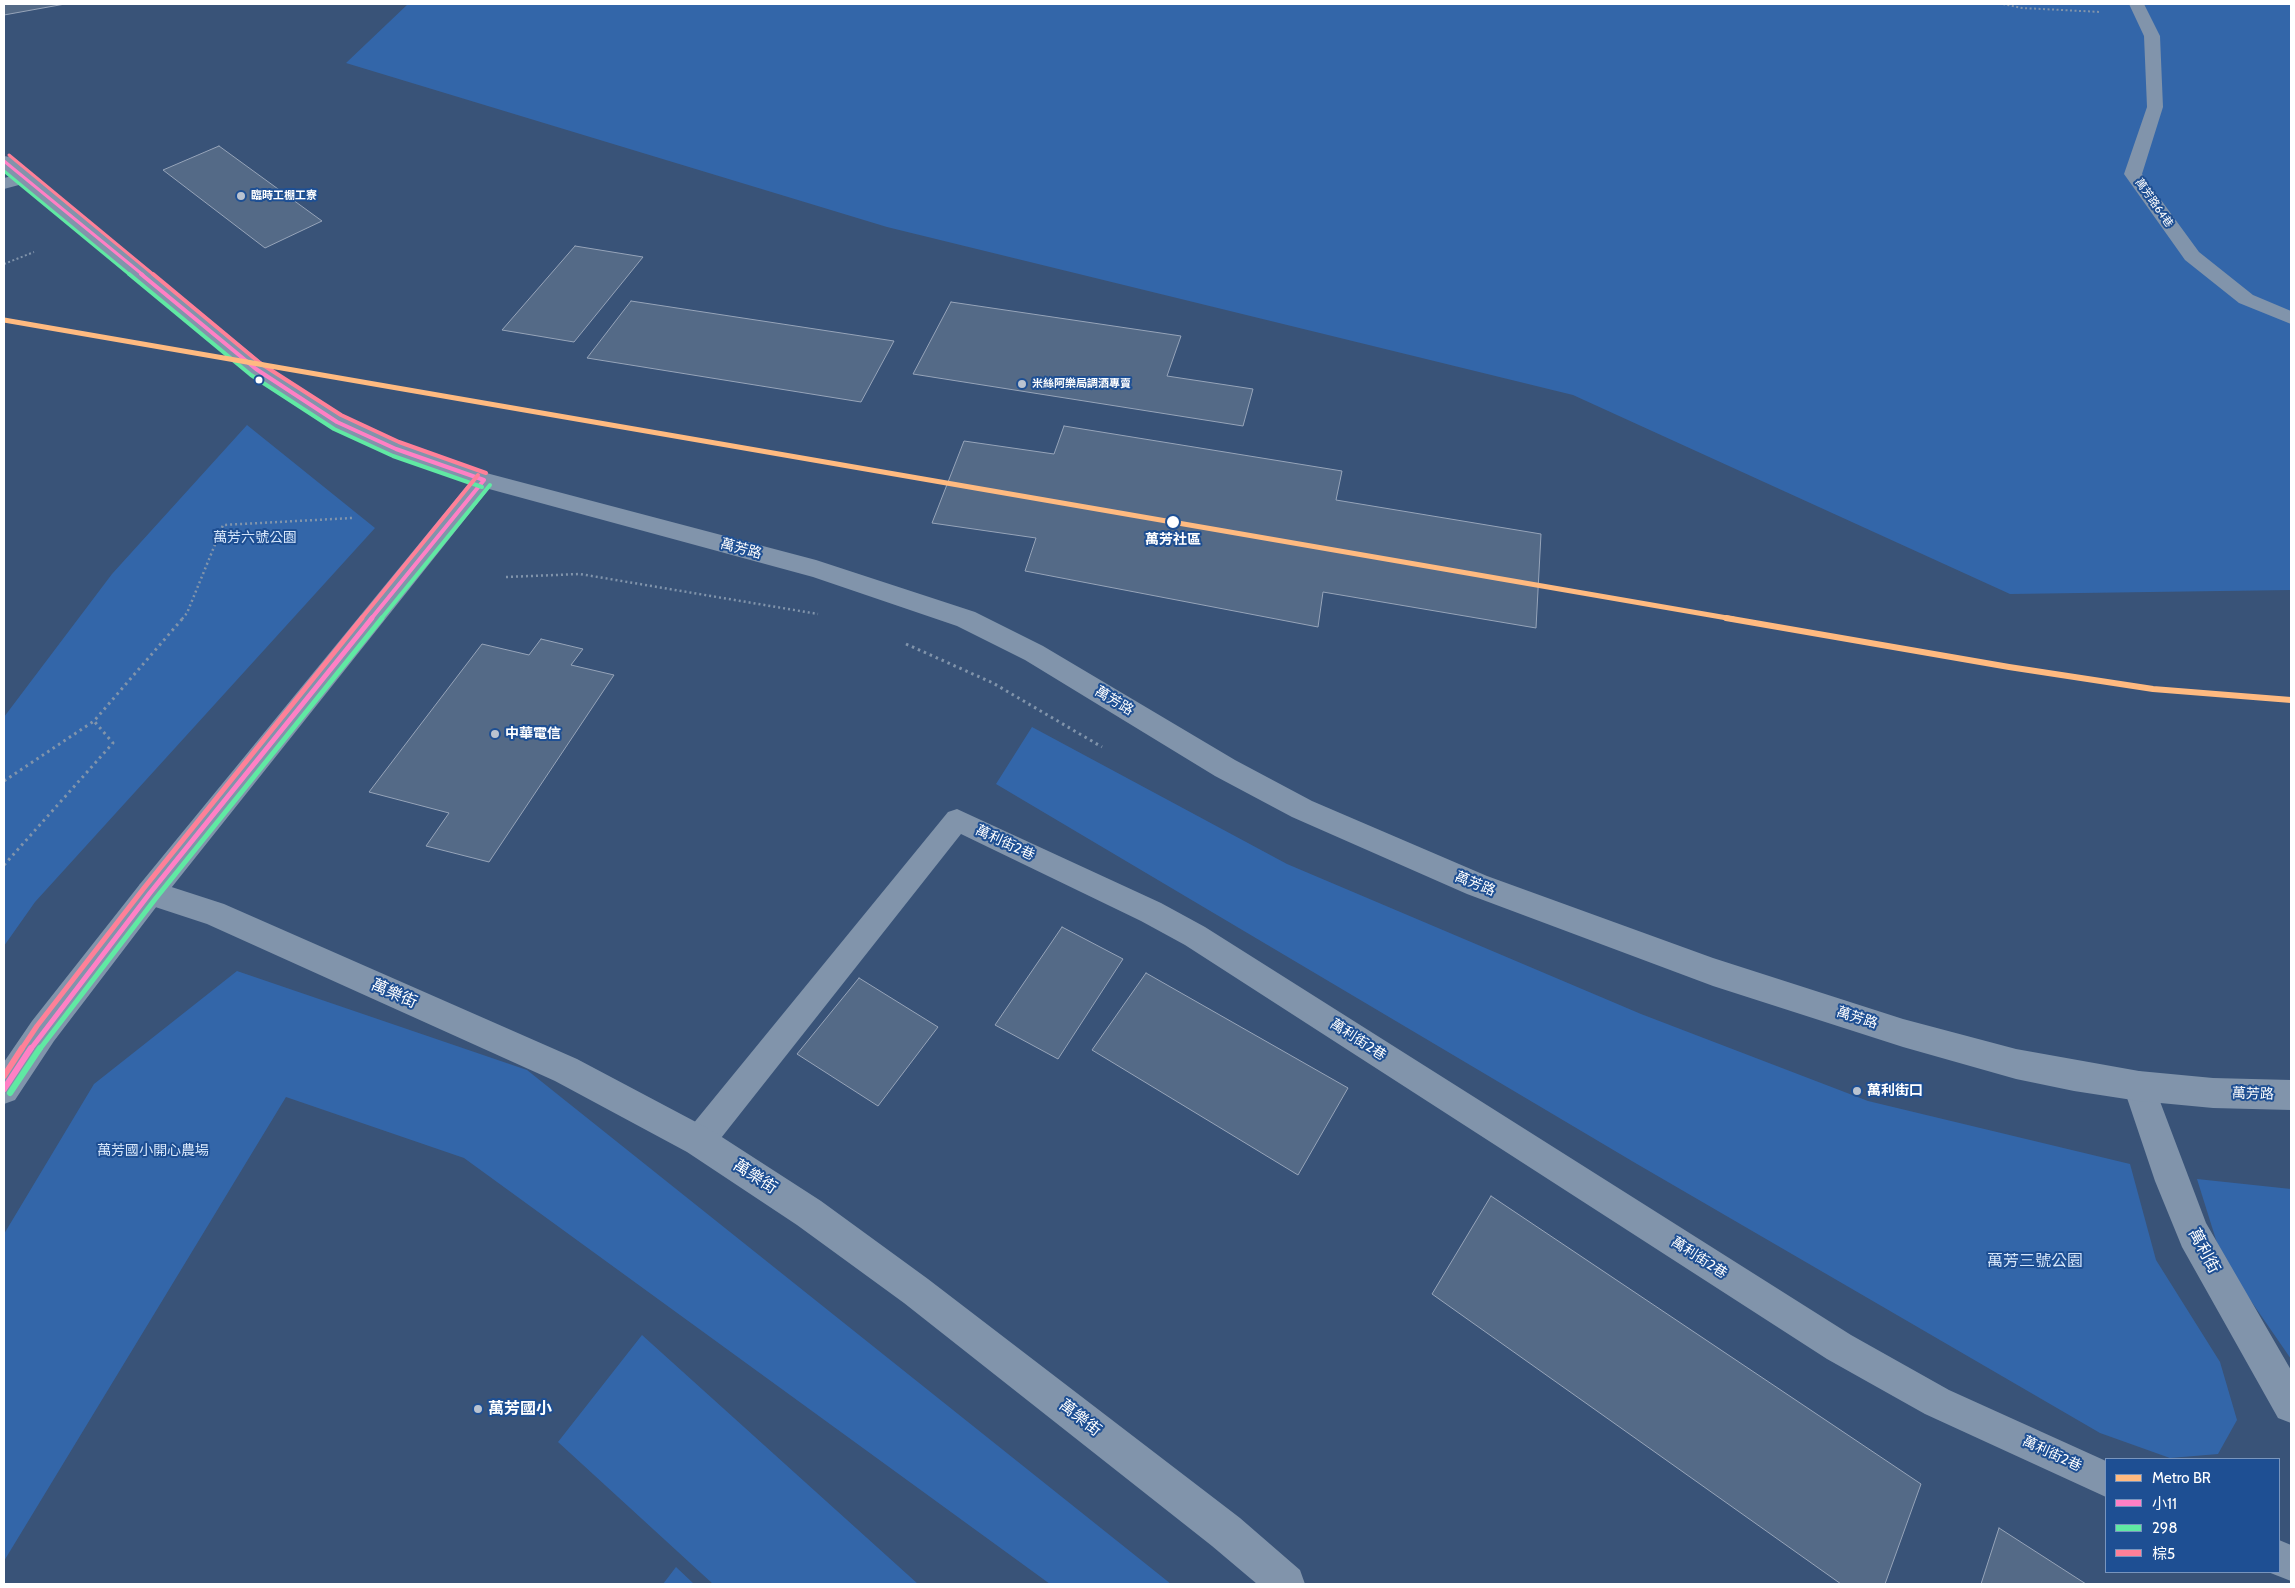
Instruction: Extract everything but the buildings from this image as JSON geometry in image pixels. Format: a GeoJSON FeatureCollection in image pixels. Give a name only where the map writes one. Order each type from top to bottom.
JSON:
{"type":"FeatureCollection","features":[{"type":"Feature","properties":{"kind":"street","name":"萬芳路"},"geometry":{"type":"LineString","coordinates":[[4,161],[256,369],[337,422],[396,449],[484,480],[816,569],[883,590],[966,620],[1034,653],[1225,768],[1302,809],[1478,885],[1704,969],[1903,1033],[2016,1064],[2074,1076],[2139,1086],[2213,1093],[2291,1095]]}},
{"type":"Feature","properties":{"kind":"street"},"geometry":{"type":"LineString","coordinates":[[4,1089],[43,1031],[150,893],[484,480]]}},
{"type":"Feature","properties":{"kind":"street","name":"萬樂街"},"geometry":{"type":"LineString","coordinates":[[150,893],[214,913],[566,1070],[699,1141],[810,1213],[916,1291],[1226,1532],[1286,1584]]}},
{"type":"Feature","properties":{"kind":"street","name":"萬利街"},"geometry":{"type":"LineString","coordinates":[[2139,1086],[2172,1181],[2194,1235],[2291,1405]]}},
{"type":"Feature","properties":{"kind":"lane","name":"萬芳路64巷"},"geometry":{"type":"LineString","coordinates":[[2139,9],[2152,36],[2155,107],[2134,174],[2192,256],[2246,299],[2291,318]]}},
{"type":"Feature","properties":{"kind":"lane"},"geometry":{"type":"LineString","coordinates":[[4,184],[24,178]]}},
{"type":"Feature","properties":{"kind":"lane","name":"萬利街2巷"},"geometry":{"type":"LineString","coordinates":[[699,1141],[957,820],[1152,912],[1194,936],[1839,1347],[1937,1402],[2105,1479]]}},
{"type":"Feature","properties":{"kind":"path"},"geometry":{"type":"LineString","coordinates":[[2003,4],[2022,8],[2139,9]]}},
{"type":"Feature","properties":{"kind":"path"},"geometry":{"type":"LineString","coordinates":[[4,264],[34,252]]}},
{"type":"Feature","properties":{"kind":"path"},"geometry":{"type":"LineString","coordinates":[[4,781],[94,720],[187,614],[223,525],[352,518]]}},
{"type":"Feature","properties":{"kind":"path"},"geometry":{"type":"LineString","coordinates":[[4,865],[113,743],[94,720]]}},
{"type":"Feature","properties":{"kind":"green space"},"geometry":{"type":"Polygon","coordinates":[[[408,4],[2291,4],[2291,590],[2010,594],[1573,395],[887,227],[346,63],[408,4]]]}},
{"type":"Feature","properties":{"kind":"green space","name":"萬芳六號公園"},"geometry":{"type":"Polygon","coordinates":[[[247,425],[375,528],[35,902],[4,946],[4,717],[112,574],[247,425]]]}},
{"type":"Feature","properties":{"kind":"green space","name":"萬芳三號公園"},"geometry":{"type":"Polygon","coordinates":[[[1032,727],[1287,864],[1641,1014],[1868,1101],[2130,1164],[2156,1260],[2220,1362],[2237,1420],[2218,1454],[2170,1458],[2100,1433],[1637,1164],[996,784],[1032,727]]]}},
{"type":"Feature","properties":{"kind":"green space","name":"萬芳國小開心農場"},"geometry":{"type":"Polygon","coordinates":[[[237,971],[527,1070],[1171,1584],[1050,1584],[464,1158],[286,1097],[4,1561],[4,1234],[94,1084],[237,971]]]}},
{"type":"Feature","properties":{"kind":"green space"},"geometry":{"type":"Polygon","coordinates":[[[2197,1179],[2291,1189],[2291,1359],[2222,1259],[2197,1179]]]}},
{"type":"Feature","properties":{"kind":"green space"},"geometry":{"type":"Polygon","coordinates":[[[642,1335],[918,1584],[713,1584],[558,1442],[642,1335]]]}},
{"type":"Feature","properties":{"kind":"green space"},"geometry":{"type":"Polygon","coordinates":[[[676,1567],[694,1584],[663,1584],[676,1567]]]}},
{"type":"Feature","properties":{"kind":"metro line","name":"BR"},"geometry":{"type":"LineString","coordinates":[[4,320],[2009,667],[2153,689],[2291,700]]}},
{"type":"Feature","properties":{"kind":"transit line","name":"棕5"},"geometry":{"type":"LineString","coordinates":[[9,155],[260,363],[297,388],[341,415],[399,442],[486,473]]}},
{"type":"Feature","properties":{"kind":"transit line","name":"小11"},"geometry":{"type":"LineString","coordinates":[[4,161],[256,369],[293,394],[337,422],[396,449],[484,480]]}},
{"type":"Feature","properties":{"kind":"transit line","name":"298"},"geometry":{"type":"LineString","coordinates":[[4,171],[251,375],[334,429],[393,456],[482,487]]}},
{"type":"Feature","properties":{"kind":"transit line","name":"棕5"},"geometry":{"type":"LineString","coordinates":[[4,1076],[37,1026],[144,888],[478,475]]}},
{"type":"Feature","properties":{"kind":"transit line","name":"小11"},"geometry":{"type":"LineString","coordinates":[[4,1089],[43,1031],[150,893],[484,480]]}},
{"type":"Feature","properties":{"kind":"transit line","name":"298"},"geometry":{"type":"LineString","coordinates":[[10,1093],[49,1035],[156,898],[490,485]]}},
{"type":"Feature","properties":{"kind":"place","name":"臨時工棚工寮"},"geometry":{"type":"Point","coordinates":[241,196]}},
{"type":"Feature","properties":{"kind":"place","name":"米絲阿樂局調酒專賣"},"geometry":{"type":"Point","coordinates":[1022,384]}},
{"type":"Feature","properties":{"kind":"place","name":"萬芳社區"},"geometry":{"type":"Point","coordinates":[1173,522]}},
{"type":"Feature","properties":{"kind":"place","name":"中華電信"},"geometry":{"type":"Point","coordinates":[495,734]}},
{"type":"Feature","properties":{"kind":"place","name":"萬利街口"},"geometry":{"type":"Point","coordinates":[1857,1091]}},
{"type":"Feature","properties":{"kind":"place","name":"萬芳國小"},"geometry":{"type":"Point","coordinates":[478,1409]}}]}
